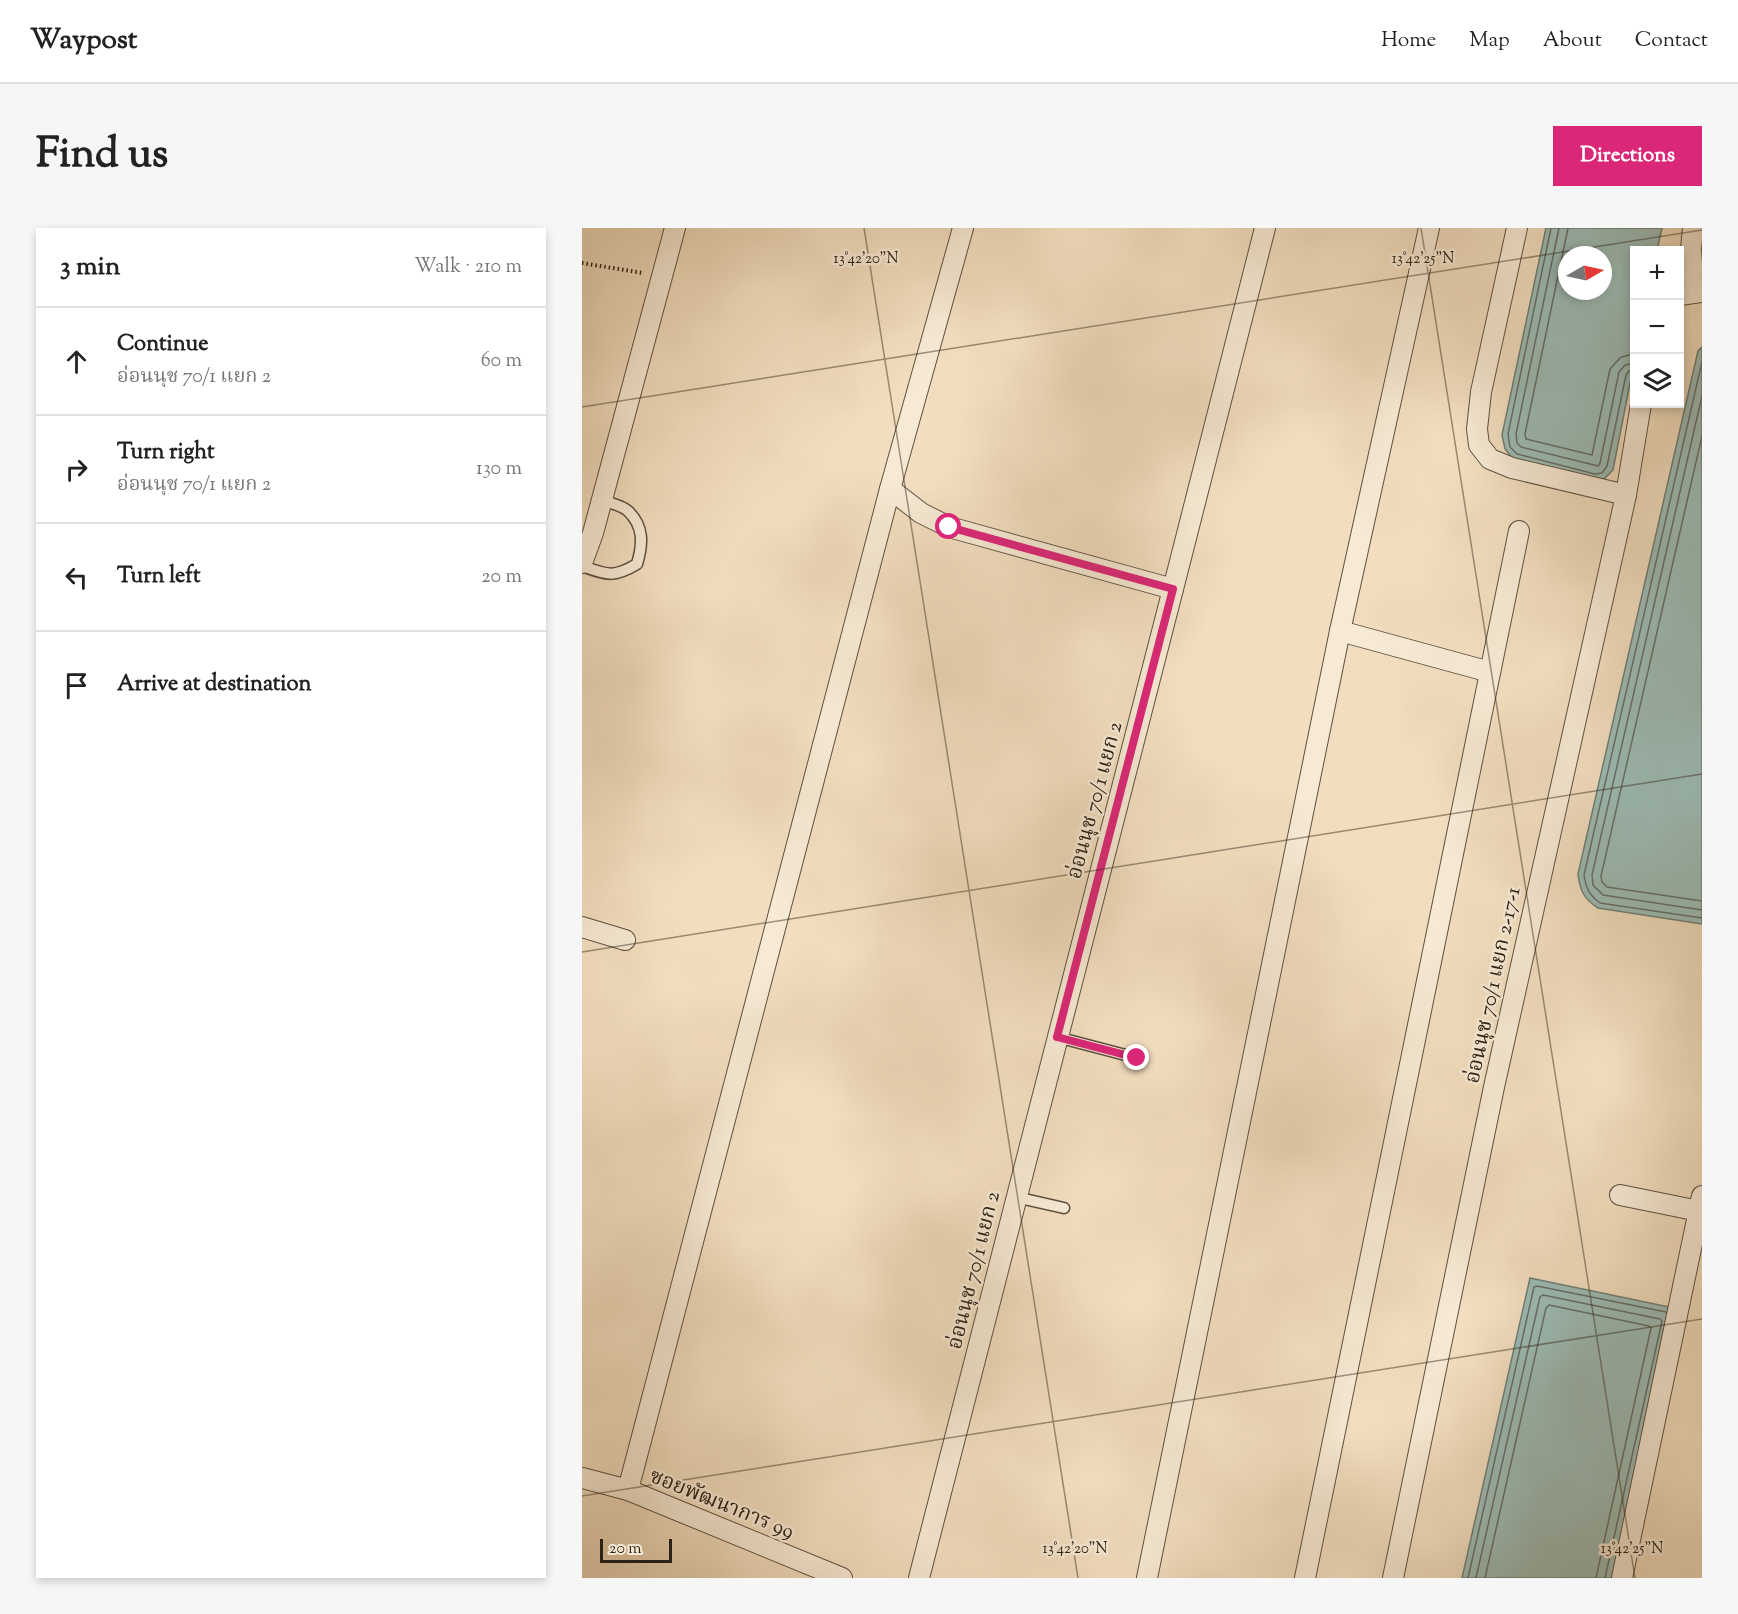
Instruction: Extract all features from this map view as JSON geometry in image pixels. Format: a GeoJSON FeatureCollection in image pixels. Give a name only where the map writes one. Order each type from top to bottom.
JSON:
{"type":"FeatureCollection","features":[{"type":"Feature","properties":{"kind":"street"},"geometry":{"type":"LineString","coordinates":[[582,565],[593,533],[675,228]]}},
{"type":"Feature","properties":{"kind":"street"},"geometry":{"type":"LineString","coordinates":[[627,1490],[890,489],[963,228]]}},
{"type":"Feature","properties":{"kind":"street","name":"อ่อนนุช 70/1 แยก 2"},"geometry":{"type":"LineString","coordinates":[[919,1578],[1265,228]]}},
{"type":"Feature","properties":{"kind":"street"},"geometry":{"type":"LineString","coordinates":[[1147,1578],[1340,631],[1429,228]]}},
{"type":"Feature","properties":{"kind":"street"},"geometry":{"type":"LineString","coordinates":[[1517,228],[1481,392],[1477,429],[1479,445],[1490,459],[1512,468],[1626,495]]}},
{"type":"Feature","properties":{"kind":"street"},"geometry":{"type":"LineString","coordinates":[[1684,294],[1702,290],[1693,279],[1691,249],[1693,228]]}},
{"type":"Feature","properties":{"kind":"street","name":"อ่อนนุช 70/1 แยก 2-17-1"},"geometry":{"type":"LineString","coordinates":[[1393,1578],[1496,1076],[1626,495],[1640,408]]}},
{"type":"Feature","properties":{"kind":"street"},"geometry":{"type":"LineString","coordinates":[[890,489],[921,513],[949,527],[1173,589]]}},
{"type":"Feature","properties":{"kind":"street"},"geometry":{"type":"LineString","coordinates":[[1305,1578],[1519,531]]}},
{"type":"Feature","properties":{"kind":"street"},"geometry":{"type":"LineString","coordinates":[[1340,631],[1490,672]]}},
{"type":"Feature","properties":{"kind":"street"},"geometry":{"type":"LineString","coordinates":[[582,927],[626,940]]}},
{"type":"Feature","properties":{"kind":"street"},"geometry":{"type":"LineString","coordinates":[[1620,1195],[1700,1203],[1622,1578]]}},
{"type":"Feature","properties":{"kind":"street","name":"ซอยพัฒนาการ 99"},"geometry":{"type":"LineString","coordinates":[[582,1478],[627,1490],[842,1578]]}},
{"type":"Feature","properties":{"kind":"lane"},"geometry":{"type":"LineString","coordinates":[[582,565],[605,575],[624,572],[637,564],[640,555],[642,546],[639,526],[627,510],[602,500]]}},
{"type":"Feature","properties":{"kind":"lane"},"geometry":{"type":"LineString","coordinates":[[1057,1037],[1137,1058]]}},
{"type":"Feature","properties":{"kind":"lane"},"geometry":{"type":"LineString","coordinates":[[1016,1197],[1064,1208]]}},
{"type":"Feature","properties":{"kind":"path"},"geometry":{"type":"LineString","coordinates":[[582,263],[662,276]]}},
{"type":"Feature","properties":{"kind":"water"},"geometry":{"type":"Polygon","coordinates":[[[1546,228],[1662,228],[1658,246],[1630,246],[1630,383],[1613,470],[1605,478],[1595,481],[1513,459],[1505,449],[1502,435],[1546,228]]]}},
{"type":"Feature","properties":{"kind":"water"},"geometry":{"type":"Polygon","coordinates":[[[1702,347],[1702,924],[1598,908],[1584,894],[1578,874],[1698,351],[1702,347]]]}},
{"type":"Feature","properties":{"kind":"water"},"geometry":{"type":"Polygon","coordinates":[[[1530,1278],[1679,1309],[1619,1578],[1462,1578],[1530,1278]]]}},
{"type":"Feature","properties":{"kind":"route"},"geometry":{"type":"LineString","coordinates":[[949,527],[1173,589],[1057,1037],[1137,1058]]}}]}
